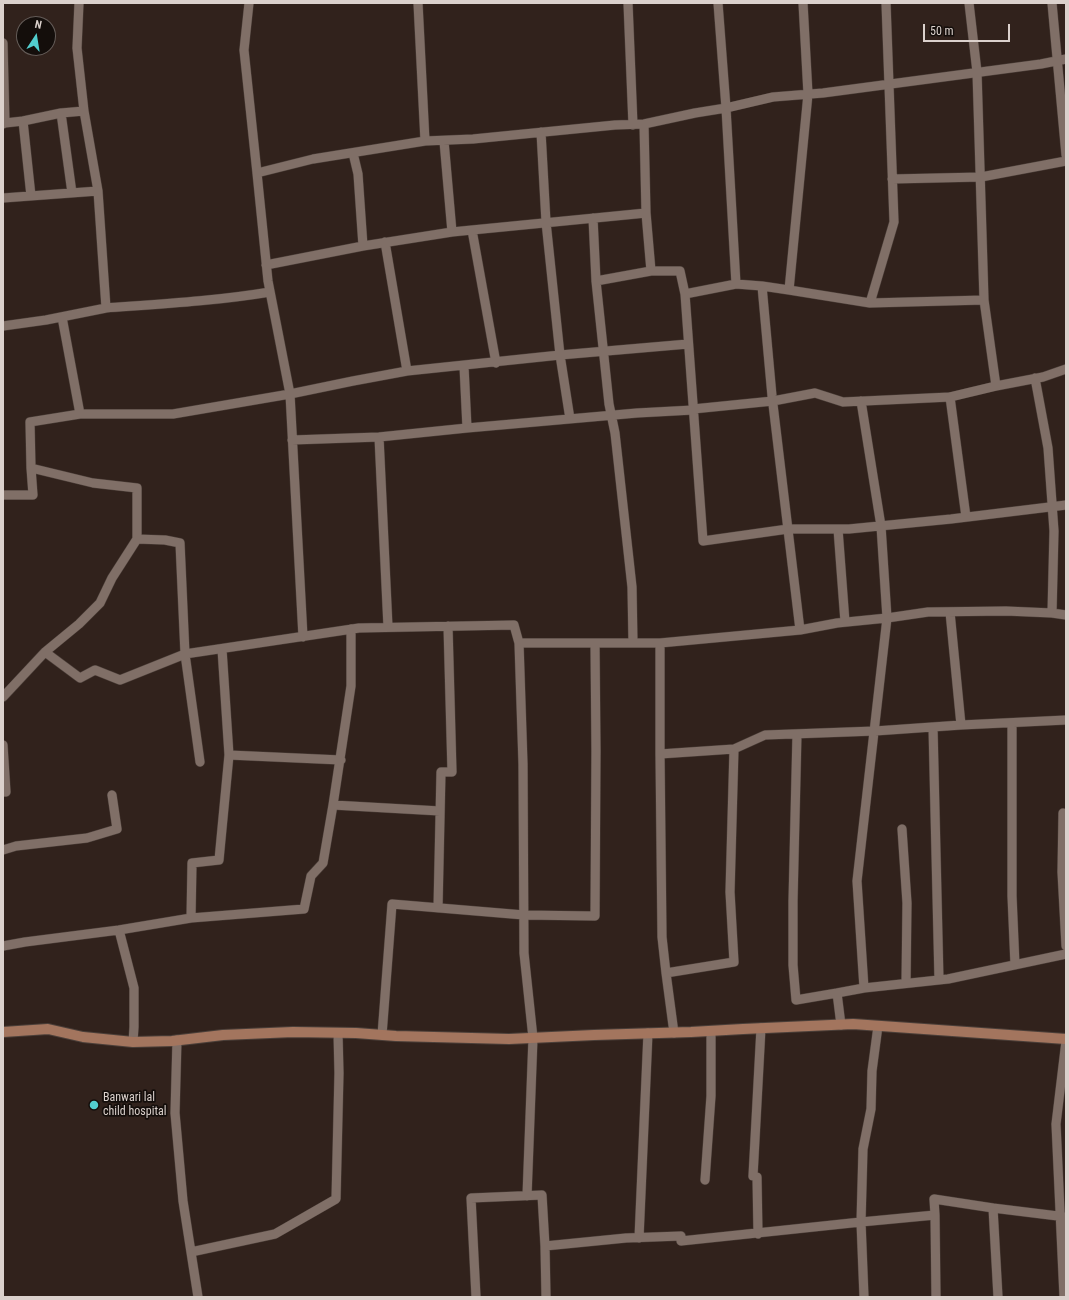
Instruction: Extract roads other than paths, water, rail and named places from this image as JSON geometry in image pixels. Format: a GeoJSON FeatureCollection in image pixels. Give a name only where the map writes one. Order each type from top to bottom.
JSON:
{"type":"FeatureCollection","features":[{"type":"Feature","properties":{"kind":"street"},"geometry":{"type":"LineString","coordinates":[[79,3],[77,48],[84,110],[98,191],[106,308]]}},
{"type":"Feature","properties":{"kind":"street"},"geometry":{"type":"LineString","coordinates":[[249,3],[244,50],[266,265],[290,394],[303,637]]}},
{"type":"Feature","properties":{"kind":"street"},"geometry":{"type":"LineString","coordinates":[[418,3],[425,141]]}},
{"type":"Feature","properties":{"kind":"street"},"geometry":{"type":"LineString","coordinates":[[628,3],[633,124]]}},
{"type":"Feature","properties":{"kind":"street"},"geometry":{"type":"LineString","coordinates":[[718,3],[726,108],[736,284]]}},
{"type":"Feature","properties":{"kind":"street"},"geometry":{"type":"LineString","coordinates":[[789,290],[808,94],[803,3]]}},
{"type":"Feature","properties":{"kind":"street"},"geometry":{"type":"LineString","coordinates":[[870,303],[894,222],[886,3]]}},
{"type":"Feature","properties":{"kind":"street"},"geometry":{"type":"LineString","coordinates":[[969,3],[977,72],[984,300],[996,386]]}},
{"type":"Feature","properties":{"kind":"street"},"geometry":{"type":"LineString","coordinates":[[1052,3],[1062,60],[1066,155]]}},
{"type":"Feature","properties":{"kind":"street"},"geometry":{"type":"LineString","coordinates":[[3,43],[4,124],[84,110]]}},
{"type":"Feature","properties":{"kind":"street"},"geometry":{"type":"LineString","coordinates":[[257,173],[312,159],[425,141],[473,139],[615,125],[644,124],[773,97],[890,84],[1062,60]]}},
{"type":"Feature","properties":{"kind":"street"},"geometry":{"type":"LineString","coordinates":[[62,113],[72,193]]}},
{"type":"Feature","properties":{"kind":"street"},"geometry":{"type":"LineString","coordinates":[[23,121],[31,196]]}},
{"type":"Feature","properties":{"kind":"street"},"geometry":{"type":"LineString","coordinates":[[644,124],[646,213],[651,271]]}},
{"type":"Feature","properties":{"kind":"street"},"geometry":{"type":"LineString","coordinates":[[541,132],[546,222],[560,355],[570,419]]}},
{"type":"Feature","properties":{"kind":"street"},"geometry":{"type":"LineString","coordinates":[[444,141],[452,232]]}},
{"type":"Feature","properties":{"kind":"street"},"geometry":{"type":"LineString","coordinates":[[353,153],[358,174],[363,246]]}},
{"type":"Feature","properties":{"kind":"street"},"geometry":{"type":"LineString","coordinates":[[892,180],[981,177],[1066,161]]}},
{"type":"Feature","properties":{"kind":"street"},"geometry":{"type":"LineString","coordinates":[[3,198],[98,191]]}},
{"type":"Feature","properties":{"kind":"street"},"geometry":{"type":"LineString","coordinates":[[266,265],[385,242],[452,232],[646,213]]}},
{"type":"Feature","properties":{"kind":"street"},"geometry":{"type":"LineString","coordinates":[[593,218],[596,281],[603,352],[611,416],[615,433],[632,587],[633,643]]}},
{"type":"Feature","properties":{"kind":"street"},"geometry":{"type":"LineString","coordinates":[[472,230],[496,363]]}},
{"type":"Feature","properties":{"kind":"street"},"geometry":{"type":"LineString","coordinates":[[385,242],[406,372]]}},
{"type":"Feature","properties":{"kind":"street"},"geometry":{"type":"LineString","coordinates":[[596,281],[651,271],[680,272],[685,294],[703,541],[788,529],[838,529],[881,526],[1066,505]]}},
{"type":"Feature","properties":{"kind":"street"},"geometry":{"type":"LineString","coordinates":[[685,294],[736,284],[762,286],[870,303],[984,300]]}},
{"type":"Feature","properties":{"kind":"street"},"geometry":{"type":"LineString","coordinates":[[762,286],[773,401],[800,630]]}},
{"type":"Feature","properties":{"kind":"street"},"geometry":{"type":"LineString","coordinates":[[3,326],[62,317],[106,308],[235,298],[270,292]]}},
{"type":"Feature","properties":{"kind":"street"},"geometry":{"type":"LineString","coordinates":[[62,317],[80,414]]}},
{"type":"Feature","properties":{"kind":"street"},"geometry":{"type":"LineString","coordinates":[[3,495],[33,495],[30,422],[80,414],[173,414],[406,372],[560,355],[688,344]]}},
{"type":"Feature","properties":{"kind":"street"},"geometry":{"type":"LineString","coordinates":[[464,366],[467,428]]}},
{"type":"Feature","properties":{"kind":"street"},"geometry":{"type":"LineString","coordinates":[[292,440],[379,436],[693,409],[773,401],[816,394],[843,402],[950,397],[1035,378],[1066,369]]}},
{"type":"Feature","properties":{"kind":"street"},"geometry":{"type":"LineString","coordinates":[[1035,378],[1048,448],[1054,531],[1052,613]]}},
{"type":"Feature","properties":{"kind":"street"},"geometry":{"type":"LineString","coordinates":[[950,397],[966,517]]}},
{"type":"Feature","properties":{"kind":"street"},"geometry":{"type":"LineString","coordinates":[[861,401],[881,526],[887,618],[857,880],[864,988]]}},
{"type":"Feature","properties":{"kind":"street"},"geometry":{"type":"LineString","coordinates":[[379,436],[388,627]]}},
{"type":"Feature","properties":{"kind":"street"},"geometry":{"type":"LineString","coordinates":[[3,697],[45,652],[79,624],[100,603],[112,578],[137,540],[137,488],[94,483],[31,468]]}},
{"type":"Feature","properties":{"kind":"street"},"geometry":{"type":"LineString","coordinates":[[838,529],[845,622]]}},
{"type":"Feature","properties":{"kind":"street"},"geometry":{"type":"LineString","coordinates":[[137,540],[165,540],[180,543],[185,654],[200,762]]}},
{"type":"Feature","properties":{"kind":"street"},"geometry":{"type":"LineString","coordinates":[[519,642],[660,643],[800,630],[845,622],[928,612],[1006,611],[1066,615]]}},
{"type":"Feature","properties":{"kind":"street"},"geometry":{"type":"LineString","coordinates":[[950,612],[961,725]]}},
{"type":"Feature","properties":{"kind":"street"},"geometry":{"type":"LineString","coordinates":[[45,652],[80,678],[95,670],[120,680],[185,654],[351,629],[514,625],[519,642],[523,764],[524,953],[533,1038],[527,1196]]}},
{"type":"Feature","properties":{"kind":"street"},"geometry":{"type":"LineString","coordinates":[[438,908],[441,772],[452,772],[448,626]]}},
{"type":"Feature","properties":{"kind":"street"},"geometry":{"type":"LineString","coordinates":[[3,946],[119,930],[191,918],[304,909],[311,876],[323,863],[341,760],[351,686],[351,629]]}},
{"type":"Feature","properties":{"kind":"street"},"geometry":{"type":"LineString","coordinates":[[382,1035],[392,904],[524,915],[595,916],[595,643]]}},
{"type":"Feature","properties":{"kind":"street"},"geometry":{"type":"LineString","coordinates":[[660,643],[662,938],[674,1033]]}},
{"type":"Feature","properties":{"kind":"street"},"geometry":{"type":"LineString","coordinates":[[191,918],[192,863],[218,860],[229,755],[222,649]]}},
{"type":"Feature","properties":{"kind":"street"},"geometry":{"type":"LineString","coordinates":[[660,754],[734,749],[765,735],[875,731],[1066,720]]}},
{"type":"Feature","properties":{"kind":"street"},"geometry":{"type":"LineString","coordinates":[[1012,723],[1012,896],[1016,965]]}},
{"type":"Feature","properties":{"kind":"street"},"geometry":{"type":"LineString","coordinates":[[933,727],[939,980]]}},
{"type":"Feature","properties":{"kind":"street"},"geometry":{"type":"LineString","coordinates":[[797,734],[793,901],[793,965],[796,1000],[864,988],[939,980],[1066,954]]}},
{"type":"Feature","properties":{"kind":"street"},"geometry":{"type":"LineString","coordinates":[[3,745],[6,792],[3,792]]}},
{"type":"Feature","properties":{"kind":"street"},"geometry":{"type":"LineString","coordinates":[[666,973],[734,962],[730,892],[734,749]]}},
{"type":"Feature","properties":{"kind":"street"},"geometry":{"type":"LineString","coordinates":[[229,755],[341,760]]}},
{"type":"Feature","properties":{"kind":"street"},"geometry":{"type":"LineString","coordinates":[[3,850],[16,846],[87,838],[117,829],[112,795]]}},
{"type":"Feature","properties":{"kind":"street"},"geometry":{"type":"LineString","coordinates":[[333,805],[440,811]]}},
{"type":"Feature","properties":{"kind":"street"},"geometry":{"type":"LineString","coordinates":[[1063,813],[1062,872],[1066,946]]}},
{"type":"Feature","properties":{"kind":"street"},"geometry":{"type":"LineString","coordinates":[[902,829],[907,903],[906,983]]}},
{"type":"Feature","properties":{"kind":"street"},"geometry":{"type":"LineString","coordinates":[[119,930],[134,988],[133,1042]]}},
{"type":"Feature","properties":{"kind":"street"},"geometry":{"type":"LineString","coordinates":[[837,993],[840,1025]]}},
{"type":"Feature","properties":{"kind":"street"},"geometry":{"type":"LineString","coordinates":[[3,1032],[48,1029],[83,1038],[133,1042],[177,1040],[223,1035],[293,1032],[509,1039],[853,1024],[1066,1040],[1056,1124],[1063,1217],[1064,1297]]}},
{"type":"Feature","properties":{"kind":"street"},"geometry":{"type":"LineString","coordinates":[[864,1297],[860,1222],[863,1149],[871,1109],[872,1071],[878,1026]]}},
{"type":"Feature","properties":{"kind":"street"},"geometry":{"type":"LineString","coordinates":[[758,1234],[757,1177],[753,1176],[761,1028]]}},
{"type":"Feature","properties":{"kind":"street"},"geometry":{"type":"LineString","coordinates":[[705,1180],[711,1096],[711,1031]]}},
{"type":"Feature","properties":{"kind":"street"},"geometry":{"type":"LineString","coordinates":[[191,1252],[275,1234],[336,1199],[339,1073],[338,1033]]}},
{"type":"Feature","properties":{"kind":"street"},"geometry":{"type":"LineString","coordinates":[[639,1238],[648,1033]]}},
{"type":"Feature","properties":{"kind":"street"},"geometry":{"type":"LineString","coordinates":[[177,1040],[175,1113],[183,1201],[198,1297]]}},
{"type":"Feature","properties":{"kind":"street"},"geometry":{"type":"LineString","coordinates":[[476,1297],[471,1198],[542,1195],[546,1297]]}},
{"type":"Feature","properties":{"kind":"street"},"geometry":{"type":"LineString","coordinates":[[936,1297],[936,1215],[934,1199],[1063,1217]]}},
{"type":"Feature","properties":{"kind":"street"},"geometry":{"type":"LineString","coordinates":[[993,1208],[998,1297]]}},
{"type":"Feature","properties":{"kind":"street"},"geometry":{"type":"LineString","coordinates":[[545,1246],[681,1236],[681,1241],[936,1215]]}},
{"type":"Feature","properties":{"kind":"place","name":"Banwari lal child hospital"},"geometry":{"type":"Point","coordinates":[94,1105]}}]}
